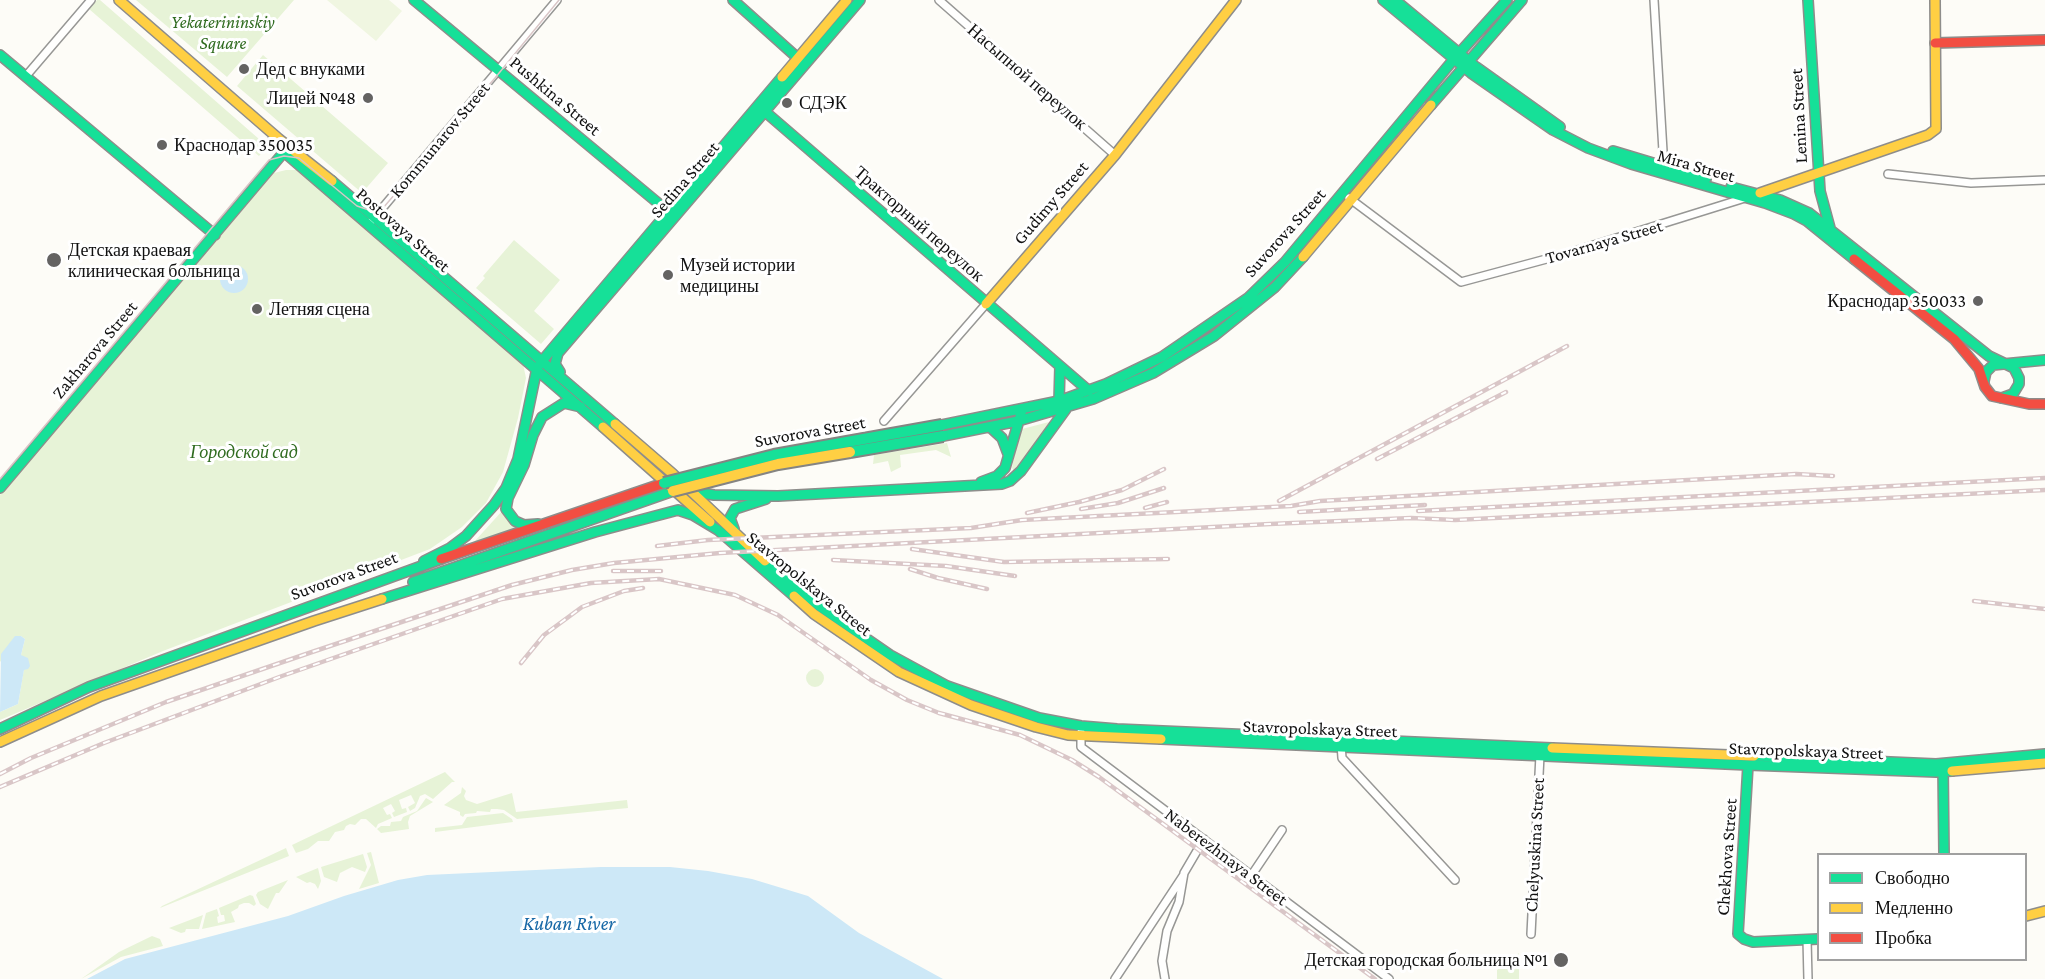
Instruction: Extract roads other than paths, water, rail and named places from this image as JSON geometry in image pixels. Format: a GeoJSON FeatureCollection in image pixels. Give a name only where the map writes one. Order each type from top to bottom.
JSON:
{"type":"FeatureCollection","features":[{"type":"Feature","properties":{"kind":"main road","name":"Postovaya Street"},"geometry":{"type":"LineString","coordinates":[[112,0],[276,142],[284,152],[372,220]]}},
{"type":"Feature","properties":{"kind":"main road","name":"Postovaya Street"},"geometry":{"type":"LineString","coordinates":[[119,0],[540,364],[568,384],[659,462]]}},
{"type":"Feature","properties":{"kind":"main road","name":"Pushkina Street"},"geometry":{"type":"LineString","coordinates":[[414,0],[671,214]]}},
{"type":"Feature","properties":{"kind":"main road"},"geometry":{"type":"LineString","coordinates":[[733,0],[801,62]]}},
{"type":"Feature","properties":{"kind":"main road","name":"Sedina Street"},"geometry":{"type":"LineString","coordinates":[[801,62],[847,0]]}},
{"type":"Feature","properties":{"kind":"main road","name":"Sedina Street"},"geometry":{"type":"LineString","coordinates":[[540,364],[801,62],[860,0]]}},
{"type":"Feature","properties":{"kind":"main road","name":"Gudimy Street"},"geometry":{"type":"LineString","coordinates":[[986,304],[1114,155],[1236,0]]}},
{"type":"Feature","properties":{"kind":"main road","name":"Mira Street"},"geometry":{"type":"LineString","coordinates":[[1383,0],[1456,56]]}},
{"type":"Feature","properties":{"kind":"main road","name":"Mira Street"},"geometry":{"type":"LineString","coordinates":[[1395,0],[1465,64],[1556,125],[1590,142],[1664,170],[1794,214],[1834,242],[1954,339],[1979,369],[1984,381]]}},
{"type":"Feature","properties":{"kind":"main road","name":"Suvorova Street"},"geometry":{"type":"LineString","coordinates":[[1347,197],[1456,56],[1507,0]]}},
{"type":"Feature","properties":{"kind":"main road","name":"Suvorova Street"},"geometry":{"type":"LineString","coordinates":[[943,431],[1020,416],[1091,395],[1162,357],[1248,298],[1347,197],[1522,0]]}},
{"type":"Feature","properties":{"kind":"main road","name":"Lenina Street"},"geometry":{"type":"LineString","coordinates":[[1808,0],[1819,173],[1823,207],[1830,228]]}},
{"type":"Feature","properties":{"kind":"main road"},"geometry":{"type":"LineString","coordinates":[[1746,197],[1928,135],[1936,129],[1935,0]]}},
{"type":"Feature","properties":{"kind":"main road"},"geometry":{"type":"LineString","coordinates":[[1935,44],[2045,40]]}},
{"type":"Feature","properties":{"kind":"main road"},"geometry":{"type":"LineString","coordinates":[[0,55],[82,126],[215,235]]}},
{"type":"Feature","properties":{"kind":"main road","name":"Тракторный переулок"},"geometry":{"type":"LineString","coordinates":[[761,109],[1091,395]]}},
{"type":"Feature","properties":{"kind":"main road","name":"Zakharova Street"},"geometry":{"type":"LineString","coordinates":[[0,488],[284,152]]}},
{"type":"Feature","properties":{"kind":"main road","name":"Mira Street"},"geometry":{"type":"LineString","coordinates":[[1664,170],[1793,205],[1830,228],[1989,356],[2003,363]]}},
{"type":"Feature","properties":{"kind":"main road","name":"Sedina Street"},"geometry":{"type":"LineString","coordinates":[[568,384],[556,366],[556,356],[671,214]]}},
{"type":"Feature","properties":{"kind":"main road"},"geometry":{"type":"LineString","coordinates":[[2045,360],[2003,363],[1989,368],[1984,381],[1988,393],[1997,398],[2029,404],[2045,404]]}},
{"type":"Feature","properties":{"kind":"main road"},"geometry":{"type":"LineString","coordinates":[[2002,398],[2013,394],[2019,384],[2014,368],[2003,363]]}},
{"type":"Feature","properties":{"kind":"main road"},"geometry":{"type":"LineString","coordinates":[[394,576],[450,548],[480,522],[506,488],[518,459],[540,364]]}},
{"type":"Feature","properties":{"kind":"main road","name":"Postovaya Street"},"geometry":{"type":"LineString","coordinates":[[540,364],[582,407],[672,486]]}},
{"type":"Feature","properties":{"kind":"main road"},"geometry":{"type":"LineString","coordinates":[[693,492],[714,495],[778,496],[1002,484],[1015,476],[1028,462],[1062,405],[1060,366]]}},
{"type":"Feature","properties":{"kind":"main road"},"geometry":{"type":"LineString","coordinates":[[546,523],[518,523],[506,509],[508,498],[518,479],[537,423],[552,409],[564,403],[582,407]]}},
{"type":"Feature","properties":{"kind":"main road"},"geometry":{"type":"LineString","coordinates":[[964,486],[987,480],[1003,471],[1020,416]]}},
{"type":"Feature","properties":{"kind":"main road","name":"Suvorova Street"},"geometry":{"type":"LineString","coordinates":[[314,621],[664,483],[740,462],[816,447],[990,427],[1020,416]]}},
{"type":"Feature","properties":{"kind":"main road"},"geometry":{"type":"LineString","coordinates":[[990,427],[1002,438],[1009,456]]}},
{"type":"Feature","properties":{"kind":"main road","name":"Stavropolskaya Street"},"geometry":{"type":"LineString","coordinates":[[659,462],[819,606],[860,636],[947,686],[1081,731]]}},
{"type":"Feature","properties":{"kind":"main road"},"geometry":{"type":"LineString","coordinates":[[1003,471],[1007,475],[1015,476]]}},
{"type":"Feature","properties":{"kind":"main road","name":"Stavropolskaya Street"},"geometry":{"type":"LineString","coordinates":[[672,486],[718,530],[814,614],[852,641],[899,672],[931,688],[971,705],[1036,727],[1081,731],[1943,768],[2045,754]]}},
{"type":"Feature","properties":{"kind":"main road","name":"Stavropolskaya Street"},"geometry":{"type":"LineString","coordinates":[[741,538],[730,522],[735,509],[778,496]]}},
{"type":"Feature","properties":{"kind":"main road","name":"Suvorova Street"},"geometry":{"type":"LineString","coordinates":[[0,742],[101,696],[314,621],[595,532],[668,512],[686,512],[718,530]]}},
{"type":"Feature","properties":{"kind":"main road","name":"Suvorova Street"},"geometry":{"type":"LineString","coordinates":[[0,729],[89,687],[546,523],[560,523]]}},
{"type":"Feature","properties":{"kind":"main road","name":"Stavropolskaya Street"},"geometry":{"type":"LineString","coordinates":[[1341,742],[1540,756],[1748,765],[1943,768],[2045,763]]}},
{"type":"Feature","properties":{"kind":"main road","name":"Chekhova Street"},"geometry":{"type":"LineString","coordinates":[[1748,765],[1738,934],[1753,942],[1813,939]]}},
{"type":"Feature","properties":{"kind":"main road"},"geometry":{"type":"LineString","coordinates":[[1943,768],[1944,853]]}},
{"type":"Feature","properties":{"kind":"main road"},"geometry":{"type":"LineString","coordinates":[[2027,916],[2045,911]]}},
{"type":"Feature","properties":{"kind":"street"},"geometry":{"type":"LineString","coordinates":[[26,76],[92,0]]}},
{"type":"Feature","properties":{"kind":"street","name":"Kommunarov Street"},"geometry":{"type":"LineString","coordinates":[[372,220],[557,0]]}},
{"type":"Feature","properties":{"kind":"street","name":"Насыпной переулок"},"geometry":{"type":"LineString","coordinates":[[939,0],[1114,155]]}},
{"type":"Feature","properties":{"kind":"street"},"geometry":{"type":"LineString","coordinates":[[1654,0],[1664,170]]}},
{"type":"Feature","properties":{"kind":"street"},"geometry":{"type":"LineString","coordinates":[[1888,174],[1971,183],[2045,180]]}},
{"type":"Feature","properties":{"kind":"street","name":"Tovarnaya Street"},"geometry":{"type":"LineString","coordinates":[[1347,197],[1461,282],[1572,252],[1746,197]]}},
{"type":"Feature","properties":{"kind":"street","name":"Gudimy Street"},"geometry":{"type":"LineString","coordinates":[[884,421],[986,304]]}},
{"type":"Feature","properties":{"kind":"street","name":"Naberezhnaya Street"},"geometry":{"type":"LineString","coordinates":[[1081,731],[1080,747],[1204,839],[1379,976],[1389,979]]}},
{"type":"Feature","properties":{"kind":"street"},"geometry":{"type":"LineString","coordinates":[[1341,742],[1342,758],[1455,880]]}},
{"type":"Feature","properties":{"kind":"street","name":"Chelyuskina Street"},"geometry":{"type":"LineString","coordinates":[[1531,934],[1540,756]]}},
{"type":"Feature","properties":{"kind":"street"},"geometry":{"type":"LineString","coordinates":[[1251,876],[1282,830]]}},
{"type":"Feature","properties":{"kind":"street"},"geometry":{"type":"LineString","coordinates":[[1115,979],[1204,839]]}},
{"type":"Feature","properties":{"kind":"street"},"geometry":{"type":"LineString","coordinates":[[1165,979],[1162,961],[1167,931],[1179,902],[1184,873]]}},
{"type":"Feature","properties":{"kind":"street"},"geometry":{"type":"LineString","coordinates":[[1808,979],[1813,939]]}},
{"type":"Feature","properties":{"kind":"water"},"geometry":{"type":"Polygon","coordinates":[[[234,265],[244,269],[248,279],[244,289],[234,293],[224,289],[220,279],[224,269],[234,265]]]}},
{"type":"Feature","properties":{"kind":"water"},"geometry":{"type":"Polygon","coordinates":[[[15,636],[25,639],[21,655],[28,658],[30,666],[24,670],[18,704],[0,712],[1,654],[15,636]]]}},
{"type":"Feature","properties":{"kind":"water","name":"Kuban River"},"geometry":{"type":"Polygon","coordinates":[[[601,867],[670,867],[708,871],[752,879],[808,896],[859,933],[943,979],[87,979],[125,959],[288,916],[398,880],[427,875],[601,867]]]}},
{"type":"Feature","properties":{"kind":"tram line"},"geometry":{"type":"LineString","coordinates":[[0,479],[269,160],[284,156],[299,158],[357,206],[369,210],[383,208],[559,0]]}},
{"type":"Feature","properties":{"kind":"railway"},"geometry":{"type":"LineString","coordinates":[[1279,501],[1567,346]]}},
{"type":"Feature","properties":{"kind":"railway"},"geometry":{"type":"LineString","coordinates":[[1377,459],[1506,392]]}},
{"type":"Feature","properties":{"kind":"railway"},"geometry":{"type":"LineString","coordinates":[[1027,513],[1122,490],[1164,469]]}},
{"type":"Feature","properties":{"kind":"railway"},"geometry":{"type":"LineString","coordinates":[[657,546],[708,540],[971,528],[1022,520],[1291,506],[1320,501],[1796,474],[1833,476]]}},
{"type":"Feature","properties":{"kind":"railway"},"geometry":{"type":"LineString","coordinates":[[1418,511],[2045,478]]}},
{"type":"Feature","properties":{"kind":"railway"},"geometry":{"type":"LineString","coordinates":[[1081,509],[1118,503],[1164,488]]}},
{"type":"Feature","properties":{"kind":"railway"},"geometry":{"type":"LineString","coordinates":[[0,774],[31,758],[166,702],[512,585],[572,570],[614,563],[720,553],[1270,524],[1411,518],[1455,520],[2045,490]]}},
{"type":"Feature","properties":{"kind":"railway"},"geometry":{"type":"LineString","coordinates":[[1145,508],[1167,502]]}},
{"type":"Feature","properties":{"kind":"railway"},"geometry":{"type":"LineString","coordinates":[[1299,512],[1425,505]]}},
{"type":"Feature","properties":{"kind":"railway"},"geometry":{"type":"LineString","coordinates":[[912,549],[1004,562],[1168,559]]}},
{"type":"Feature","properties":{"kind":"railway"},"geometry":{"type":"LineString","coordinates":[[833,560],[946,566],[1015,576]]}},
{"type":"Feature","properties":{"kind":"railway"},"geometry":{"type":"LineString","coordinates":[[910,569],[987,589]]}},
{"type":"Feature","properties":{"kind":"railway"},"geometry":{"type":"LineString","coordinates":[[613,571],[661,571]]}},
{"type":"Feature","properties":{"kind":"railway"},"geometry":{"type":"LineString","coordinates":[[0,787],[104,743],[282,676],[502,599],[591,583],[659,579],[735,595],[778,615],[871,680],[907,700],[939,713],[1020,735],[1072,760],[1099,777],[1375,979]]}},
{"type":"Feature","properties":{"kind":"railway"},"geometry":{"type":"LineString","coordinates":[[521,663],[544,635],[582,607],[624,591],[643,588]]}},
{"type":"Feature","properties":{"kind":"railway"},"geometry":{"type":"LineString","coordinates":[[1974,601],[2045,609]]}},
{"type":"Feature","properties":{"kind":"place","name":"Дед с внуками"},"geometry":{"type":"Point","coordinates":[244,69]}},
{"type":"Feature","properties":{"kind":"place","name":"Лицей №48"},"geometry":{"type":"Point","coordinates":[368,98]}},
{"type":"Feature","properties":{"kind":"place","name":"СДЭК"},"geometry":{"type":"Point","coordinates":[787,103]}},
{"type":"Feature","properties":{"kind":"place","name":"Краснодар 350035"},"geometry":{"type":"Point","coordinates":[162,145]}},
{"type":"Feature","properties":{"kind":"place","name":"Детская краевая клиническая больница"},"geometry":{"type":"Point","coordinates":[54,260]}},
{"type":"Feature","properties":{"kind":"place","name":"Музей истории медицины"},"geometry":{"type":"Point","coordinates":[668,275]}},
{"type":"Feature","properties":{"kind":"place","name":"Краснодар 350033"},"geometry":{"type":"Point","coordinates":[1978,301]}},
{"type":"Feature","properties":{"kind":"place","name":"Летняя сцена"},"geometry":{"type":"Point","coordinates":[257,309]}},
{"type":"Feature","properties":{"kind":"place","name":"Детская городская больница №1"},"geometry":{"type":"Point","coordinates":[1561,960]}},
{"type":"Feature","properties":{"kind":"park label","name":"Yekaterininskiy Square"},"geometry":{"type":"Point","coordinates":[223,32]}},
{"type":"Feature","properties":{"kind":"park label","name":"Городской сад"},"geometry":{"type":"Point","coordinates":[244,452]}}]}
